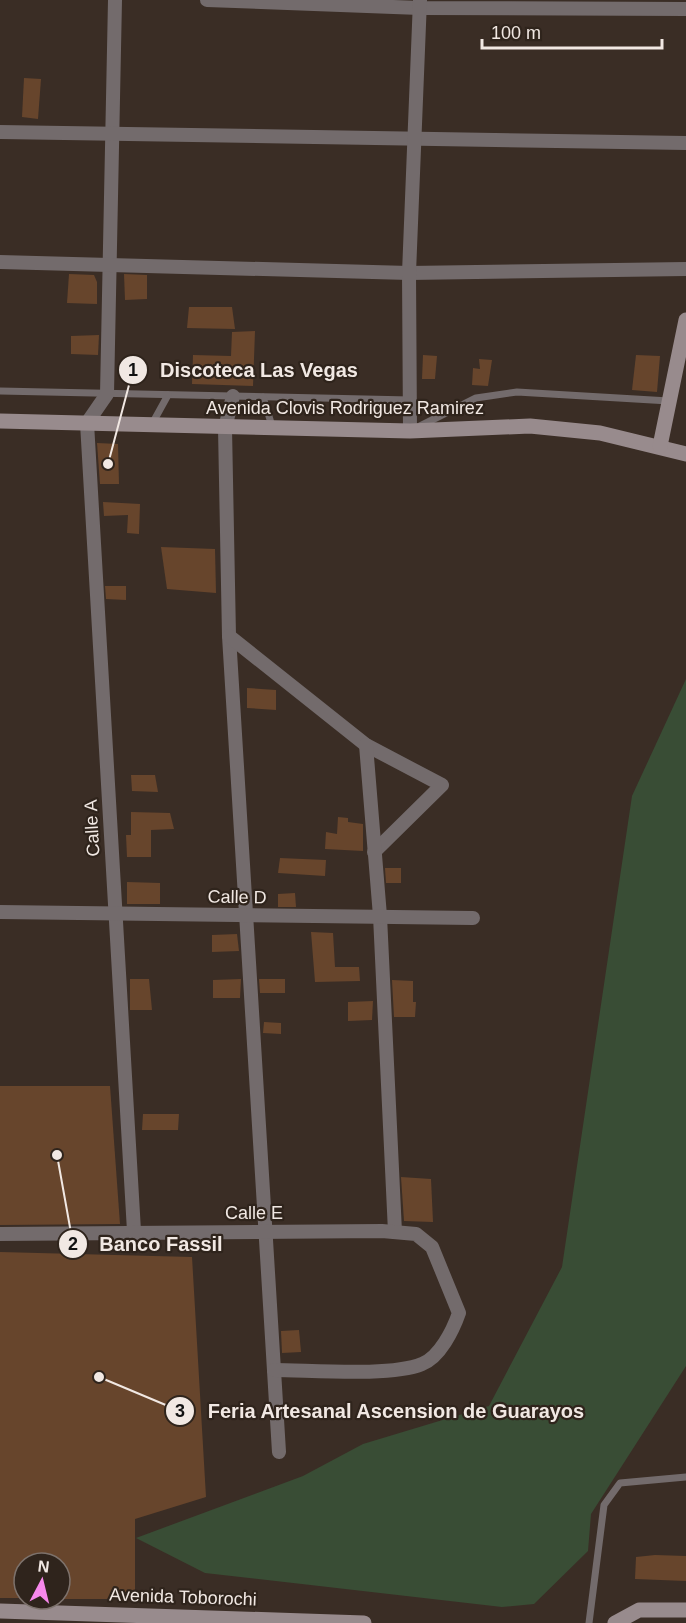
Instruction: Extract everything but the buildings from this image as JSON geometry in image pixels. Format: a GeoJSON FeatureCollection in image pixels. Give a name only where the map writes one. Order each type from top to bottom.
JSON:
{"type":"FeatureCollection","features":[{"type":"Feature","properties":{"kind":"main road"},"geometry":{"type":"LineString","coordinates":[[660,447],[686,320]]}},
{"type":"Feature","properties":{"kind":"main road","name":"Avenida Clovis Rodriguez Ramirez"},"geometry":{"type":"LineString","coordinates":[[0,421],[410,431],[530,426],[600,433],[686,454]]}},
{"type":"Feature","properties":{"kind":"main road"},"geometry":{"type":"LineString","coordinates":[[615,1623],[639,1610],[686,1610]]}},
{"type":"Feature","properties":{"kind":"main road","name":"Avenida Toborochi"},"geometry":{"type":"LineString","coordinates":[[0,1611],[364,1623]]}},
{"type":"Feature","properties":{"kind":"street"},"geometry":{"type":"LineString","coordinates":[[87,423],[107,394],[110,135],[115,0]]}},
{"type":"Feature","properties":{"kind":"street"},"geometry":{"type":"LineString","coordinates":[[207,0],[686,9]]}},
{"type":"Feature","properties":{"kind":"street"},"geometry":{"type":"LineString","coordinates":[[410,431],[409,273],[420,4]]}},
{"type":"Feature","properties":{"kind":"street"},"geometry":{"type":"LineString","coordinates":[[0,132],[686,143]]}},
{"type":"Feature","properties":{"kind":"street"},"geometry":{"type":"LineString","coordinates":[[0,262],[108,263],[409,273],[686,268]]}},
{"type":"Feature","properties":{"kind":"street"},"geometry":{"type":"LineString","coordinates":[[233,396],[225,428],[229,636],[279,1452]]}},
{"type":"Feature","properties":{"kind":"street","name":"Calle A"},"geometry":{"type":"LineString","coordinates":[[87,423],[134,1231]]}},
{"type":"Feature","properties":{"kind":"street"},"geometry":{"type":"LineString","coordinates":[[229,636],[366,745],[442,785],[374,852]]}},
{"type":"Feature","properties":{"kind":"street"},"geometry":{"type":"LineString","coordinates":[[366,745],[380,916],[395,1232]]}},
{"type":"Feature","properties":{"kind":"street","name":"Calle D"},"geometry":{"type":"LineString","coordinates":[[0,912],[473,918]]}},
{"type":"Feature","properties":{"kind":"street","name":"Calle E"},"geometry":{"type":"LineString","coordinates":[[0,1234],[134,1231],[395,1232],[416,1234],[432,1247],[459,1313],[453,1330],[436,1353],[422,1364],[384,1371],[274,1370]]}},
{"type":"Feature","properties":{"kind":"lane"},"geometry":{"type":"LineString","coordinates":[[0,392],[410,400]]}},
{"type":"Feature","properties":{"kind":"lane"},"geometry":{"type":"LineString","coordinates":[[410,431],[476,398],[517,392],[669,401]]}},
{"type":"Feature","properties":{"kind":"lane"},"geometry":{"type":"LineString","coordinates":[[152,425],[168,395]]}},
{"type":"Feature","properties":{"kind":"lane"},"geometry":{"type":"LineString","coordinates":[[263,397],[272,429]]}},
{"type":"Feature","properties":{"kind":"lane"},"geometry":{"type":"LineString","coordinates":[[589,1623],[604,1505],[620,1483],[686,1477]]}},
{"type":"Feature","properties":{"kind":"green space"},"geometry":{"type":"Polygon","coordinates":[[[686,679],[686,1366],[591,1514],[588,1551],[534,1604],[502,1607],[205,1573],[136,1538],[303,1476],[363,1444],[489,1406],[562,1267],[632,796],[686,679]]]}},
{"type":"Feature","properties":{"kind":"place","name":"Discoteca Las Vegas"},"geometry":{"type":"Point","coordinates":[108,464]}},
{"type":"Feature","properties":{"kind":"place","name":"Banco Fassil"},"geometry":{"type":"Point","coordinates":[57,1155]}},
{"type":"Feature","properties":{"kind":"place","name":"Feria Artesanal Ascension de Guarayos"},"geometry":{"type":"Point","coordinates":[99,1377]}}]}
